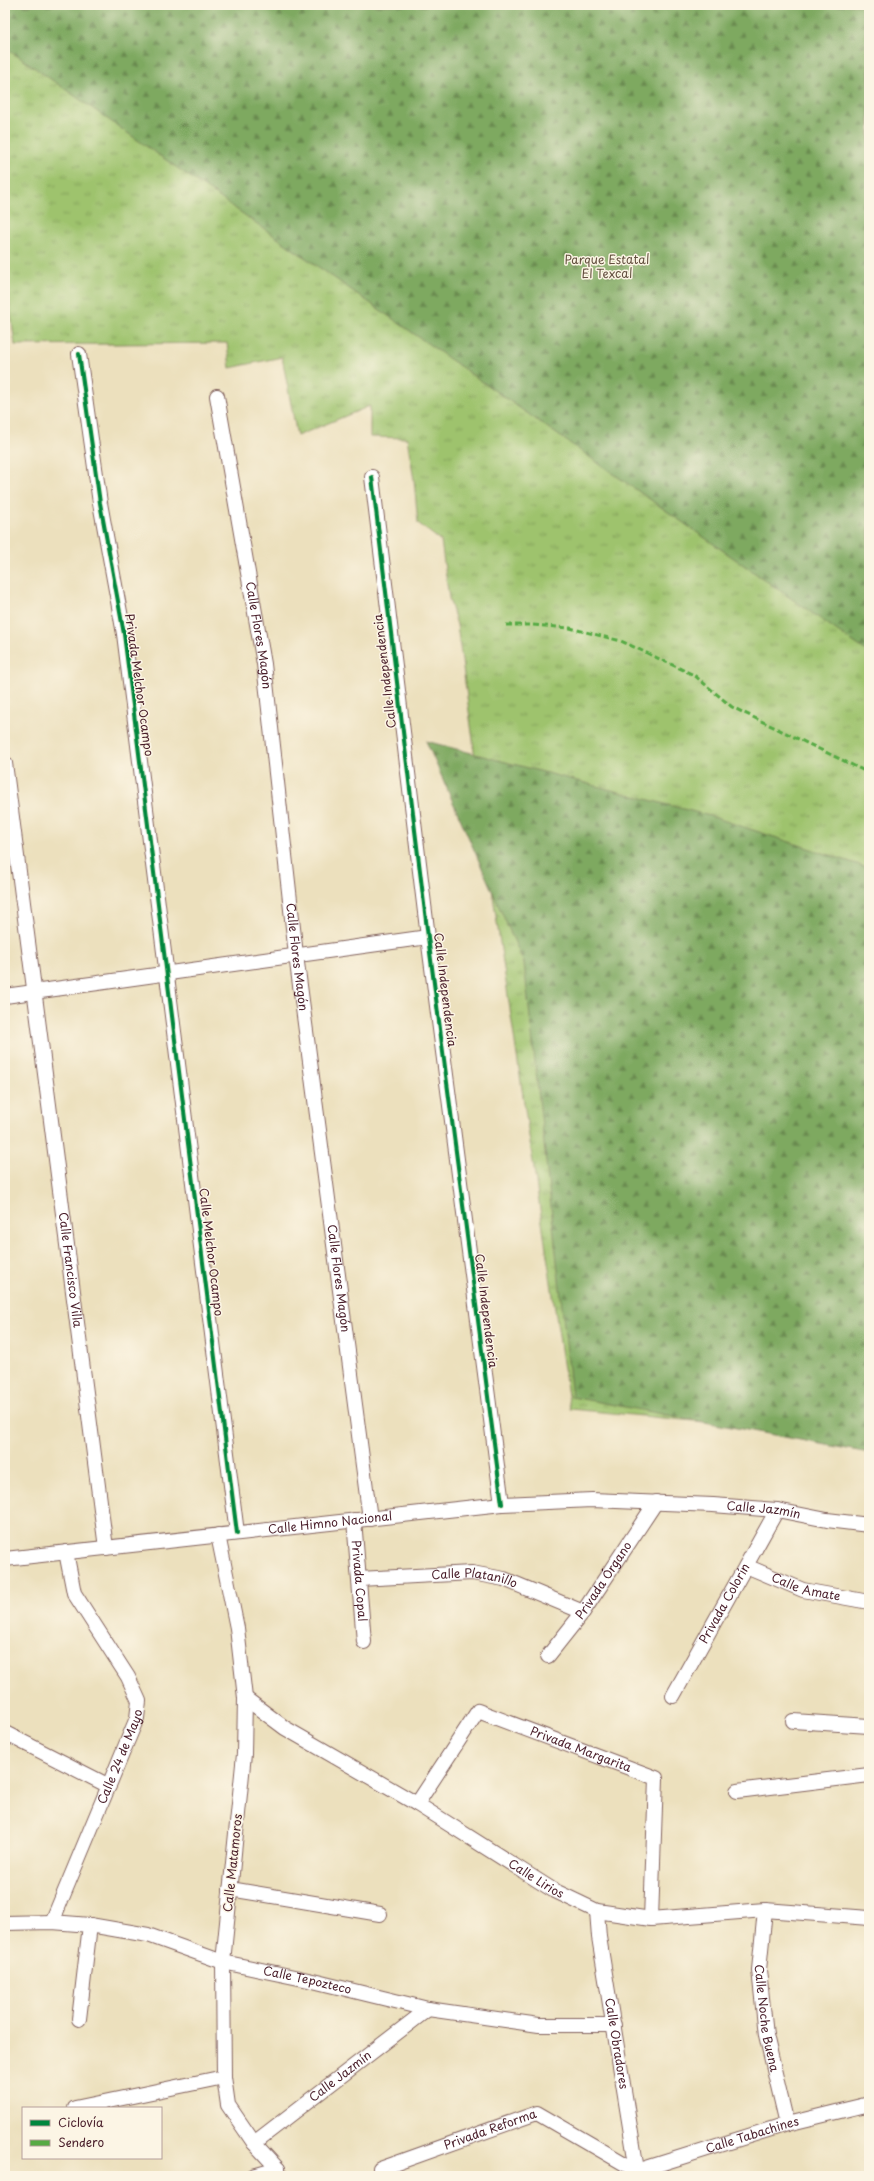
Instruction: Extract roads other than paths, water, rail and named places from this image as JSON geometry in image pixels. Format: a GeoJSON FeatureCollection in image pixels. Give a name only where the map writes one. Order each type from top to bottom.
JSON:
{"type":"FeatureCollection","features":[{"type":"Feature","properties":{"kind":"street","name":"Privada Melchor Ocampo"},"geometry":{"type":"LineString","coordinates":[[79,354],[99,496],[124,634],[166,973]]}},
{"type":"Feature","properties":{"kind":"street","name":"Calle Flores Magón"},"geometry":{"type":"LineString","coordinates":[[218,396],[264,664],[296,955],[370,1518]]}},
{"type":"Feature","properties":{"kind":"street","name":"Calle Independencia"},"geometry":{"type":"LineString","coordinates":[[372,477],[428,937],[502,1504]]}},
{"type":"Feature","properties":{"kind":"street","name":"Calle Francisco Villa"},"geometry":{"type":"LineString","coordinates":[[5,763],[36,992],[106,1548]]}},
{"type":"Feature","properties":{"kind":"street"},"geometry":{"type":"LineString","coordinates":[[5,996],[428,937]]}},
{"type":"Feature","properties":{"kind":"street","name":"Calle Melchor Ocampo"},"geometry":{"type":"LineString","coordinates":[[166,973],[237,1533]]}},
{"type":"Feature","properties":{"kind":"street","name":"Calle Himno Nacional"},"geometry":{"type":"LineString","coordinates":[[5,1559],[502,1504],[592,1500],[656,1502]]}},
{"type":"Feature","properties":{"kind":"street","name":"Calle Jazmín"},"geometry":{"type":"LineString","coordinates":[[656,1502],[777,1510],[827,1520],[869,1525]]}},
{"type":"Feature","properties":{"kind":"street","name":"Privada Órgano"},"geometry":{"type":"LineString","coordinates":[[548,1656],[583,1612],[656,1502]]}},
{"type":"Feature","properties":{"kind":"street","name":"Privada Colorín"},"geometry":{"type":"LineString","coordinates":[[673,1696],[777,1510]]}},
{"type":"Feature","properties":{"kind":"street","name":"Privada Copal"},"geometry":{"type":"LineString","coordinates":[[354,1520],[364,1642]]}},
{"type":"Feature","properties":{"kind":"street","name":"Calle Matamoros"},"geometry":{"type":"LineString","coordinates":[[218,1535],[237,1628],[245,1698],[244,1754],[223,1962],[224,2077],[228,2105],[254,2143],[278,2172]]}},
{"type":"Feature","properties":{"kind":"street","name":"Calle 24 de Mayo"},"geometry":{"type":"LineString","coordinates":[[52,1922],[137,1718],[139,1701],[128,1676],[74,1593],[66,1552]]}},
{"type":"Feature","properties":{"kind":"street","name":"Calle Amate"},"geometry":{"type":"LineString","coordinates":[[746,1566],[803,1590],[869,1602]]}},
{"type":"Feature","properties":{"kind":"street","name":"Calle Platanillo"},"geometry":{"type":"LineString","coordinates":[[359,1579],[472,1573],[504,1579],[583,1612]]}},
{"type":"Feature","properties":{"kind":"street","name":"Calle Lirios"},"geometry":{"type":"LineString","coordinates":[[245,1698],[286,1728],[417,1804],[553,1890],[597,1911],[651,1919],[765,1910],[869,1918]]}},
{"type":"Feature","properties":{"kind":"street","name":"Privada Margarita"},"geometry":{"type":"LineString","coordinates":[[417,1804],[478,1711],[656,1778],[651,1919]]}},
{"type":"Feature","properties":{"kind":"street"},"geometry":{"type":"LineString","coordinates":[[793,1721],[869,1726]]}},
{"type":"Feature","properties":{"kind":"street"},"geometry":{"type":"LineString","coordinates":[[5,1733],[109,1786]]}},
{"type":"Feature","properties":{"kind":"street"},"geometry":{"type":"LineString","coordinates":[[737,1791],[869,1775]]}},
{"type":"Feature","properties":{"kind":"street"},"geometry":{"type":"LineString","coordinates":[[230,1889],[380,1914]]}},
{"type":"Feature","properties":{"kind":"street","name":"Calle Noche Buena"},"geometry":{"type":"LineString","coordinates":[[765,1910],[758,1970],[766,2035],[787,2124]]}},
{"type":"Feature","properties":{"kind":"street","name":"Calle Obradores"},"geometry":{"type":"LineString","coordinates":[[597,1911],[599,1937],[637,2174]]}},
{"type":"Feature","properties":{"kind":"street","name":"Calle Tepozteco"},"geometry":{"type":"LineString","coordinates":[[5,1923],[52,1922],[90,1925],[148,1935],[223,1962],[313,1981],[428,2009],[539,2025],[614,2024]]}},
{"type":"Feature","properties":{"kind":"street"},"geometry":{"type":"LineString","coordinates":[[79,2019],[90,1925]]}},
{"type":"Feature","properties":{"kind":"street","name":"Calle Jazmín"},"geometry":{"type":"LineString","coordinates":[[254,2143],[428,2009]]}},
{"type":"Feature","properties":{"kind":"street"},"geometry":{"type":"LineString","coordinates":[[80,2107],[224,2077]]}},
{"type":"Feature","properties":{"kind":"street","name":"Calle Tabachines"},"geometry":{"type":"LineString","coordinates":[[637,2174],[787,2124],[869,2104]]}},
{"type":"Feature","properties":{"kind":"street","name":"Privada Reforma"},"geometry":{"type":"LineString","coordinates":[[380,2169],[537,2112],[637,2174]]}},
{"type":"Feature","properties":{"kind":"street"},"geometry":{"type":"LineString","coordinates":[[253,2176],[278,2172]]}},
{"type":"Feature","properties":{"kind":"park label","name":"Parque Estatal El Texcal"},"geometry":{"type":"Point","coordinates":[607,267]}}]}
